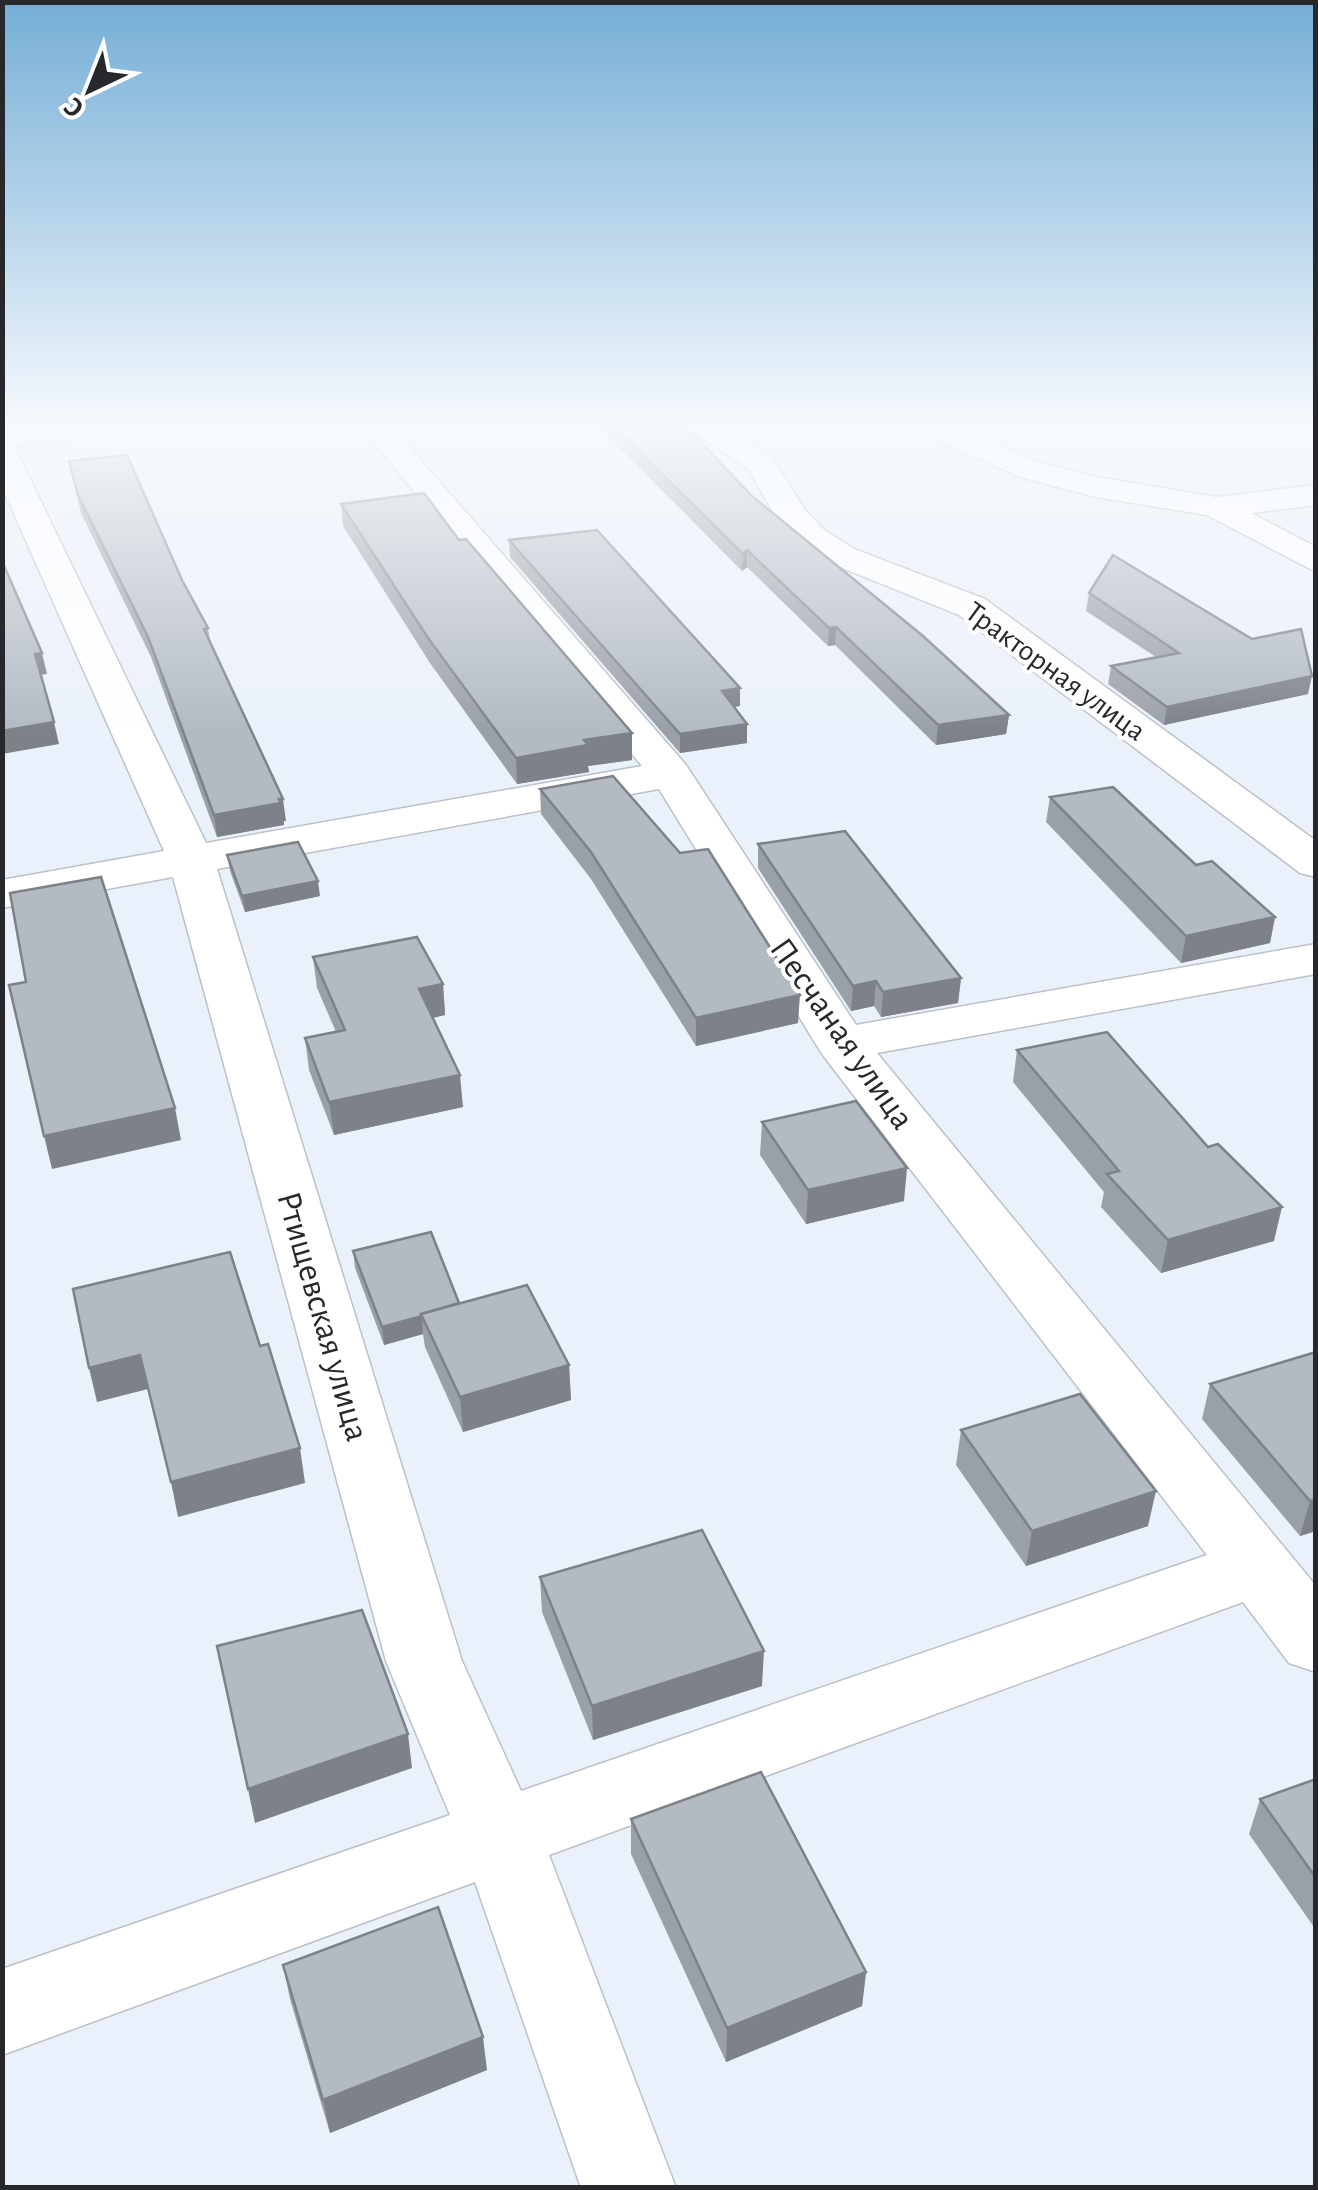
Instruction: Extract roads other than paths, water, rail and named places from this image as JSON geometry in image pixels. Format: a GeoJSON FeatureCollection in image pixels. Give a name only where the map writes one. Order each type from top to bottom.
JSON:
{"type":"FeatureCollection","features":[{"type":"Feature","properties":{"kind":"street","name":"Ртищевская улица"},"geometry":{"type":"LineString","coordinates":[[37,527],[192,862],[424,1661],[500,1836],[629,2188]]}},
{"type":"Feature","properties":{"kind":"street","name":"Песчаная улица"},"geometry":{"type":"LineString","coordinates":[[461,527],[671,774],[841,1042],[1316,1640]]}},
{"type":"Feature","properties":{"kind":"street","name":"Тракторная улица"},"geometry":{"type":"LineString","coordinates":[[803,527],[842,556],[972,606],[1316,863]]}},
{"type":"Feature","properties":{"kind":"street"},"geometry":{"type":"LineString","coordinates":[[1252,527],[1316,562]]}},
{"type":"Feature","properties":{"kind":"street"},"geometry":{"type":"LineString","coordinates":[[2,894],[671,774]]}},
{"type":"Feature","properties":{"kind":"street"},"geometry":{"type":"LineString","coordinates":[[841,1042],[1316,960]]}},
{"type":"Feature","properties":{"kind":"street"},"geometry":{"type":"LineString","coordinates":[[2,2012],[1257,1567]]}}]}
